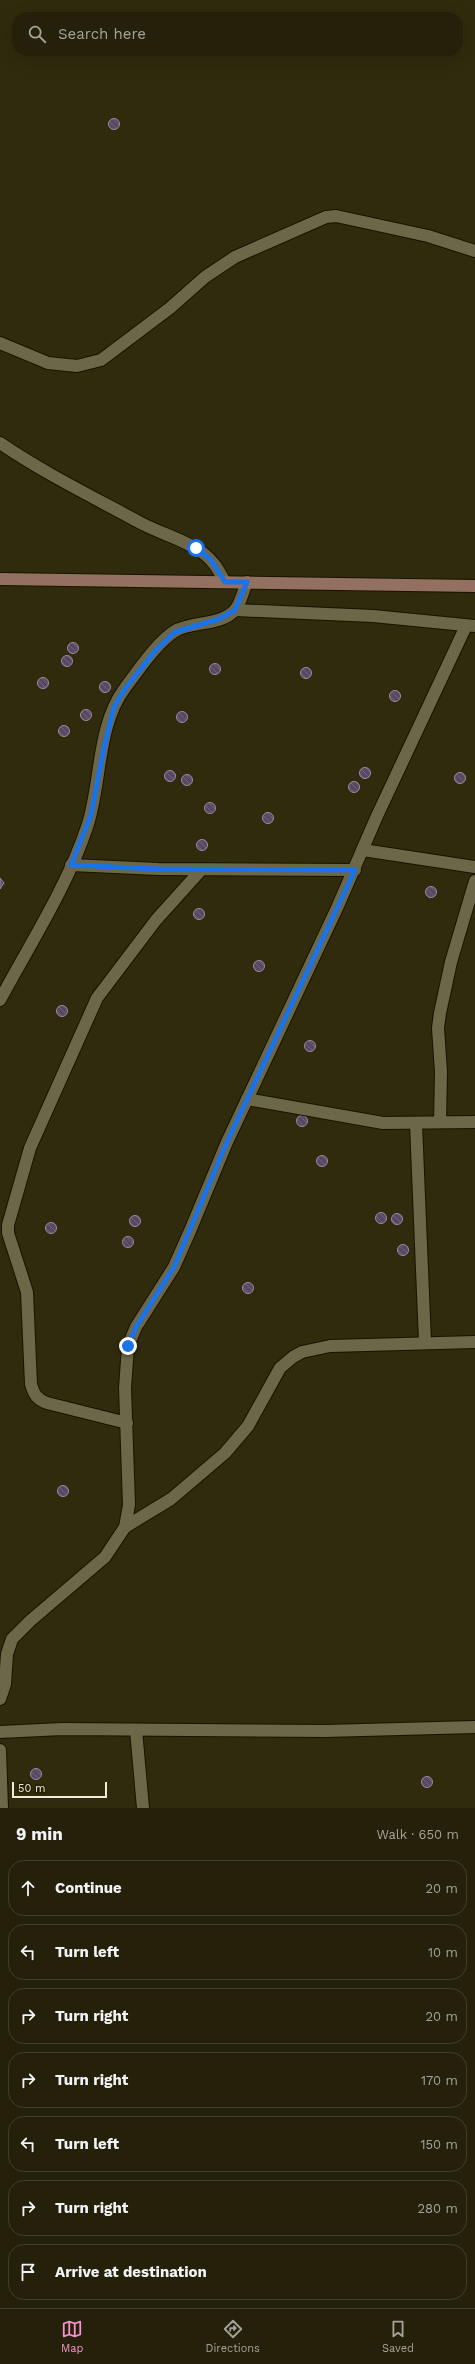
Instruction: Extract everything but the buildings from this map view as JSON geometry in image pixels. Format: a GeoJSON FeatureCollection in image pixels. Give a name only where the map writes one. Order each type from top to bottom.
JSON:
{"type":"FeatureCollection","features":[{"type":"Feature","properties":{"kind":"street"},"geometry":{"type":"LineString","coordinates":[[0,343],[48,363],[77,366],[101,360],[170,308],[205,277],[235,256],[326,217],[336,216],[428,236],[475,251]]}},
{"type":"Feature","properties":{"kind":"street"},"geometry":{"type":"LineString","coordinates":[[0,443],[54,478],[114,507],[138,522],[196,548],[211,560],[225,582]]}},
{"type":"Feature","properties":{"kind":"street"},"geometry":{"type":"LineString","coordinates":[[0,579],[475,586]]}},
{"type":"Feature","properties":{"kind":"street"},"geometry":{"type":"LineString","coordinates":[[235,610],[247,582]]}},
{"type":"Feature","properties":{"kind":"street"},"geometry":{"type":"LineString","coordinates":[[0,1000],[71,865],[91,815],[104,748],[114,707],[125,689],[155,651],[175,632],[219,619],[235,610],[381,617],[471,626],[363,850],[248,1099],[174,1267],[136,1327],[128,1346],[125,1362],[129,1505],[125,1528]]}},
{"type":"Feature","properties":{"kind":"street"},"geometry":{"type":"LineString","coordinates":[[363,850],[475,867]]}},
{"type":"Feature","properties":{"kind":"street"},"geometry":{"type":"LineString","coordinates":[[71,865],[201,870],[355,870]]}},
{"type":"Feature","properties":{"kind":"street"},"geometry":{"type":"LineString","coordinates":[[127,1423],[47,1404],[38,1399],[34,1394],[31,1384],[28,1292],[8,1233],[8,1225],[30,1148],[97,998],[156,920],[201,870]]}},
{"type":"Feature","properties":{"kind":"street"},"geometry":{"type":"LineString","coordinates":[[440,1122],[441,1072],[438,1028],[440,1013],[451,962],[475,881]]}},
{"type":"Feature","properties":{"kind":"street"},"geometry":{"type":"LineString","coordinates":[[248,1099],[364,1121],[416,1124],[475,1122]]}},
{"type":"Feature","properties":{"kind":"street"},"geometry":{"type":"LineString","coordinates":[[416,1124],[425,1342]]}},
{"type":"Feature","properties":{"kind":"street"},"geometry":{"type":"LineString","coordinates":[[0,1699],[5,1684],[7,1654],[12,1640],[30,1621],[105,1557],[125,1528],[171,1499],[225,1453],[248,1426],[280,1368],[293,1357],[302,1352],[330,1346],[425,1342],[475,1342]]}},
{"type":"Feature","properties":{"kind":"street"},"geometry":{"type":"LineString","coordinates":[[0,1732],[136,1730],[325,1731],[475,1728]]}},
{"type":"Feature","properties":{"kind":"street"},"geometry":{"type":"LineString","coordinates":[[136,1730],[143,1808]]}},
{"type":"Feature","properties":{"kind":"street"},"geometry":{"type":"LineString","coordinates":[[0,1750],[2,1808]]}},
{"type":"Feature","properties":{"kind":"route"},"geometry":{"type":"LineString","coordinates":[[128,1346],[136,1327],[165,1278],[174,1267],[227,1142],[355,870],[201,870],[71,865],[91,815],[107,731],[114,707],[125,689],[155,651],[175,632],[185,627],[219,619],[235,610],[247,582],[225,582],[215,564],[196,548]]}}]}
